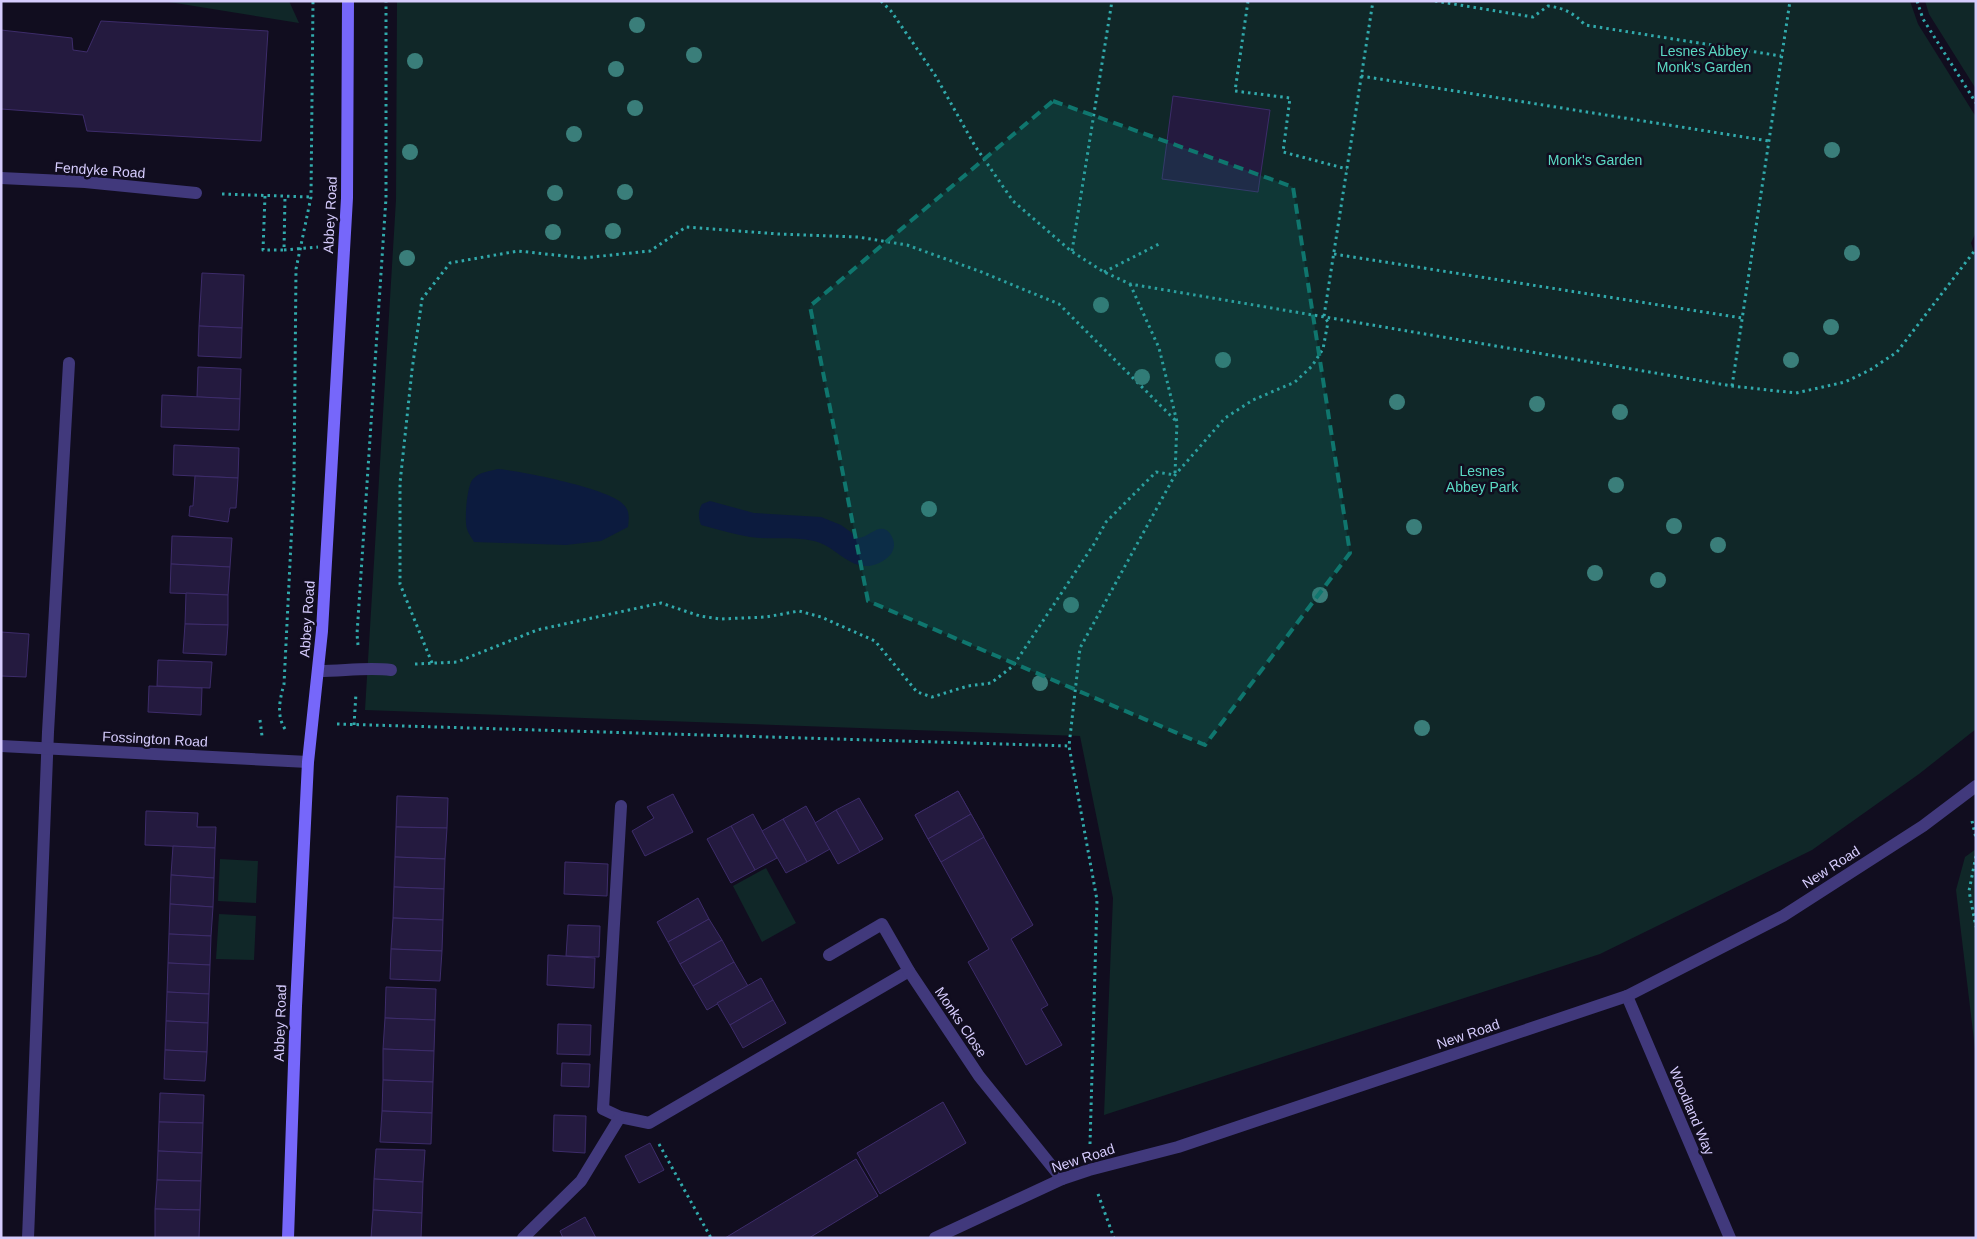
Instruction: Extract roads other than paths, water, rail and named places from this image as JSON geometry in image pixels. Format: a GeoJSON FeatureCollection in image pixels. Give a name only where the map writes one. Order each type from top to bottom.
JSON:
{"type":"FeatureCollection","features":[{"type":"Feature","properties":{"kind":"main road","name":"Abbey Road"},"geometry":{"type":"LineString","coordinates":[[288,1238],[296,1006],[308,762],[319,671],[347,198],[348,1]]}},
{"type":"Feature","properties":{"kind":"street","name":"Fendyke Road"},"geometry":{"type":"LineString","coordinates":[[1,178],[85,182],[196,193]]}},
{"type":"Feature","properties":{"kind":"street"},"geometry":{"type":"LineString","coordinates":[[28,1238],[48,748],[69,363]]}},
{"type":"Feature","properties":{"kind":"street"},"geometry":{"type":"LineString","coordinates":[[319,671],[358,671],[378,668],[391,670]]}},
{"type":"Feature","properties":{"kind":"street","name":"Fossington Road"},"geometry":{"type":"LineString","coordinates":[[1,746],[308,762]]}},
{"type":"Feature","properties":{"kind":"street","name":"New Road"},"geometry":{"type":"LineString","coordinates":[[936,1238],[1062,1179],[1178,1147],[1626,996],[1783,916],[1923,826],[1976,786]]}},
{"type":"Feature","properties":{"kind":"street"},"geometry":{"type":"LineString","coordinates":[[620,806],[603,1108],[620,1117],[649,1123],[909,971]]}},
{"type":"Feature","properties":{"kind":"street","name":"Monks Close"},"geometry":{"type":"LineString","coordinates":[[829,955],[882,924],[909,971],[979,1076],[1062,1179]]}},
{"type":"Feature","properties":{"kind":"street","name":"Woodland Way"},"geometry":{"type":"LineString","coordinates":[[1626,996],[1730,1238]]}},
{"type":"Feature","properties":{"kind":"street"},"geometry":{"type":"LineString","coordinates":[[523,1238],[581,1181],[620,1117]]}},
{"type":"Feature","properties":{"kind":"water"},"geometry":{"type":"Polygon","coordinates":[[[498,469],[526,473],[585,487],[616,499],[624,505],[628,512],[628,527],[601,541],[566,545],[474,542],[466,525],[469,488],[473,479],[478,475],[498,469]]]}},
{"type":"Feature","properties":{"kind":"water"},"geometry":{"type":"Polygon","coordinates":[[[710,501],[754,513],[821,517],[841,525],[859,538],[875,530],[883,529],[892,537],[894,548],[882,562],[865,566],[858,565],[827,546],[814,541],[750,537],[701,525],[700,509],[702,504],[710,501]]]}},
{"type":"Feature","properties":{"kind":"park label","name":"Lesnes Abbey Monk's Garden"},"geometry":{"type":"Point","coordinates":[1704,59]}},
{"type":"Feature","properties":{"kind":"park label","name":"Monk's Garden"},"geometry":{"type":"Point","coordinates":[1595,160]}},
{"type":"Feature","properties":{"kind":"park label","name":"Lesnes Abbey Park"},"geometry":{"type":"Point","coordinates":[1482,480]}}]}
